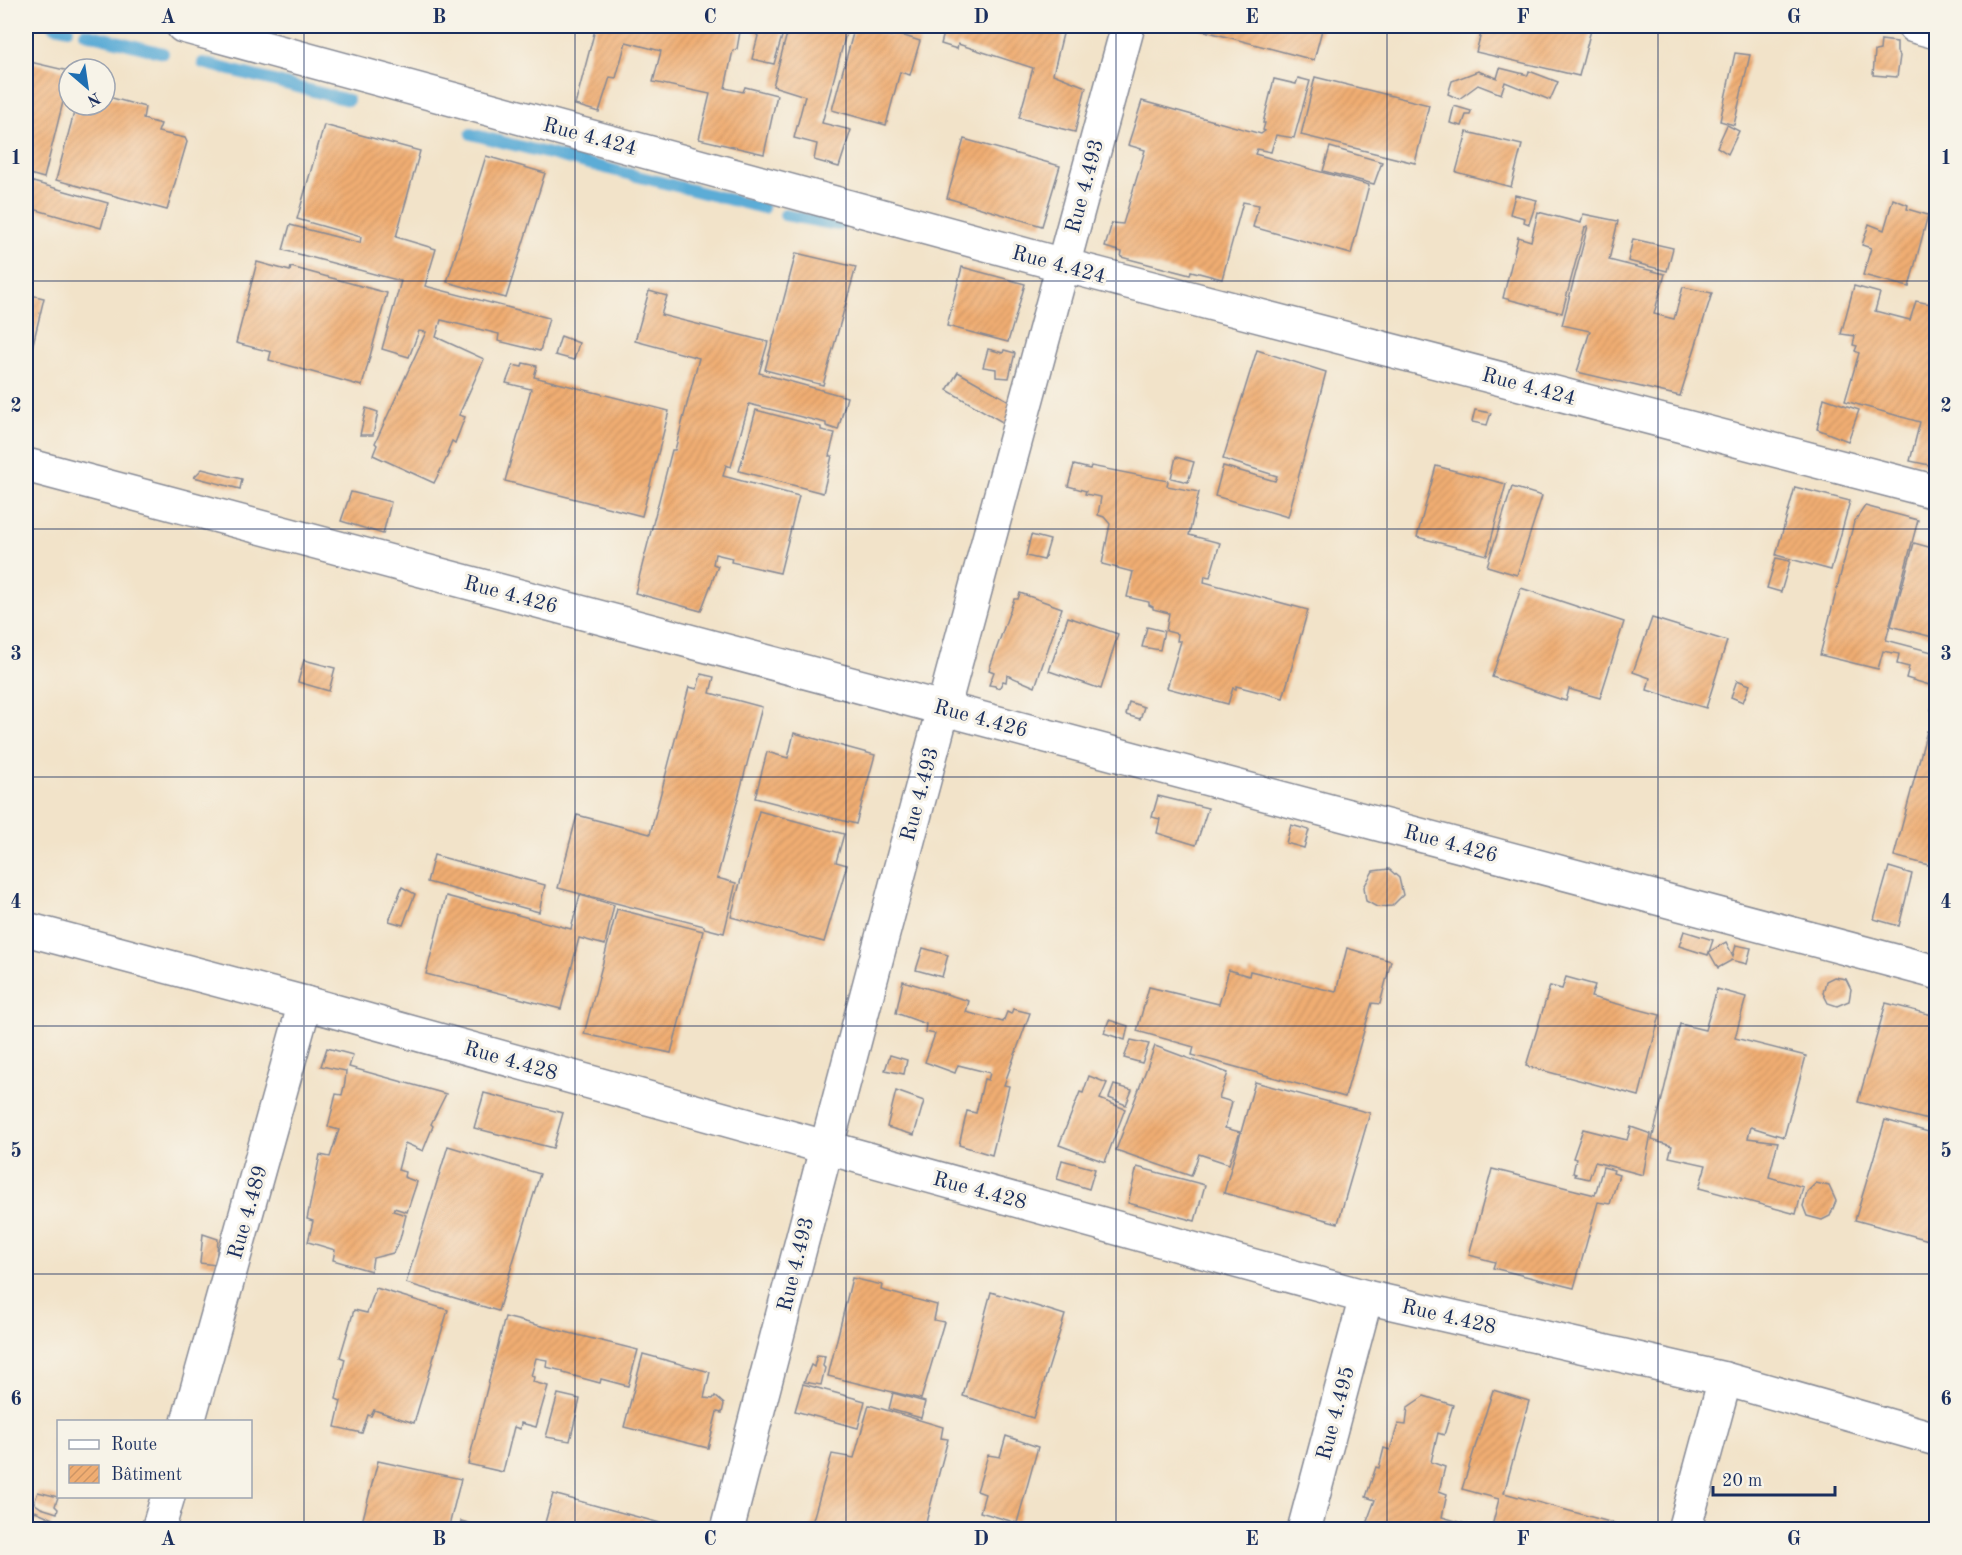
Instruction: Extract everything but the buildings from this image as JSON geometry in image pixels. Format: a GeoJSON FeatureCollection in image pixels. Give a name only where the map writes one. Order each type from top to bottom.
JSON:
{"type":"FeatureCollection","features":[{"type":"Feature","properties":{"kind":"street","name":"Rue 4.424"},"geometry":{"type":"LineString","coordinates":[[183,26],[1063,265],[1936,492]]}},
{"type":"Feature","properties":{"kind":"street","name":"Rue 4.493"},"geometry":{"type":"LineString","coordinates":[[727,1530],[825,1148],[942,708],[1128,26]]}},
{"type":"Feature","properties":{"kind":"street"},"geometry":{"type":"LineString","coordinates":[[1914,26],[1936,32]]}},
{"type":"Feature","properties":{"kind":"street","name":"Rue 4.426"},"geometry":{"type":"LineString","coordinates":[[26,465],[1936,972]]}},
{"type":"Feature","properties":{"kind":"street","name":"Rue 4.428"},"geometry":{"type":"LineString","coordinates":[[26,929],[305,1003],[1366,1297],[1725,1379],[1936,1439]]}},
{"type":"Feature","properties":{"kind":"street","name":"Rue 4.489"},"geometry":{"type":"LineString","coordinates":[[189,1420],[305,1003]]}},
{"type":"Feature","properties":{"kind":"street","name":"Rue 4.495"},"geometry":{"type":"LineString","coordinates":[[1304,1530],[1366,1297]]}},
{"type":"Feature","properties":{"kind":"street"},"geometry":{"type":"LineString","coordinates":[[1684,1530],[1725,1379]]}},
{"type":"Feature","properties":{"kind":"street"},"geometry":{"type":"LineString","coordinates":[[158,1530],[168,1498]]}},
{"type":"Feature","properties":{"kind":"waterway"},"geometry":{"type":"LineString","coordinates":[[54,26],[68,29]]}},
{"type":"Feature","properties":{"kind":"waterway"},"geometry":{"type":"LineString","coordinates":[[85,33],[163,53]]}},
{"type":"Feature","properties":{"kind":"waterway"},"geometry":{"type":"LineString","coordinates":[[203,63],[348,100]]}},
{"type":"Feature","properties":{"kind":"waterway"},"geometry":{"type":"LineString","coordinates":[[471,134],[763,208]]}},
{"type":"Feature","properties":{"kind":"waterway"},"geometry":{"type":"LineString","coordinates":[[785,215],[838,225]]}}]}
